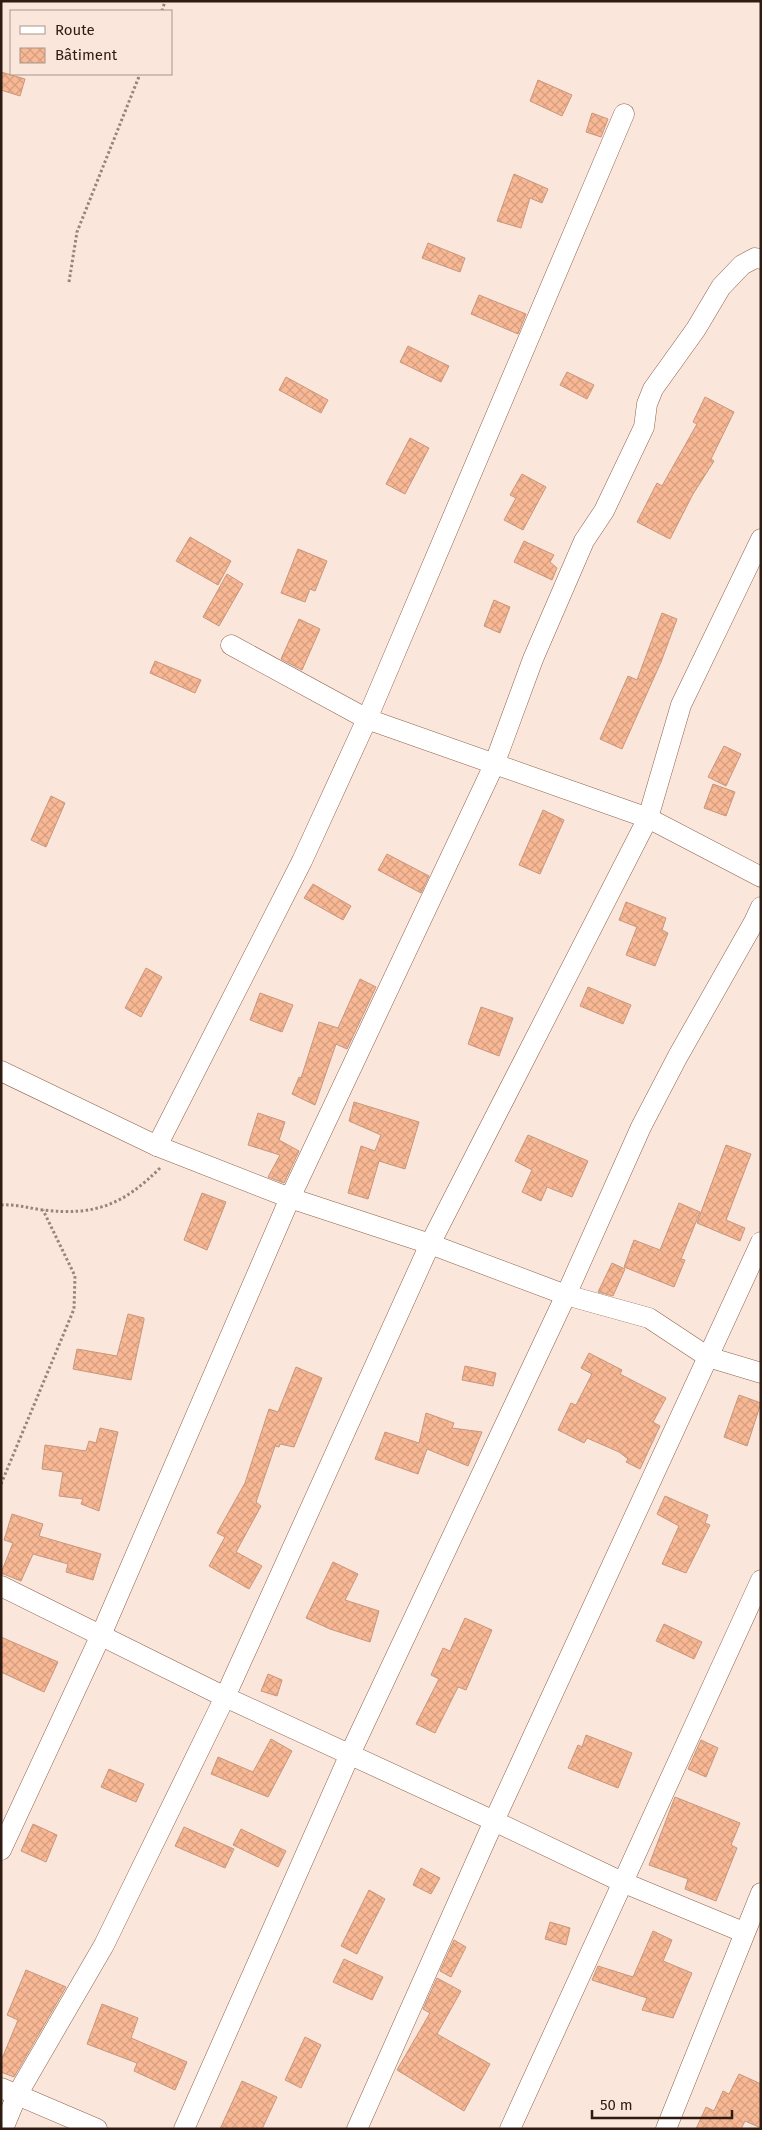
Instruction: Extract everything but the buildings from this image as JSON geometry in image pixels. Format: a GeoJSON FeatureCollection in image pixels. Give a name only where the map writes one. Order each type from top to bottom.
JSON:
{"type":"FeatureCollection","features":[{"type":"Feature","properties":{"kind":"street"},"geometry":{"type":"LineString","coordinates":[[165,1149],[302,861],[367,719],[624,114]]}},
{"type":"Feature","properties":{"kind":"street"},"geometry":{"type":"LineString","coordinates":[[1,1850],[101,1635],[290,1198],[494,765],[533,658],[584,541],[604,510],[644,427],[647,404],[653,389],[696,329],[721,287],[742,266],[755,258],[761,259]]}},
{"type":"Feature","properties":{"kind":"street"},"geometry":{"type":"LineString","coordinates":[[4,2129],[9,2091],[104,1944],[225,1697],[430,1244],[648,818],[681,705],[761,539]]}},
{"type":"Feature","properties":{"kind":"street"},"geometry":{"type":"LineString","coordinates":[[231,644],[367,719],[648,818],[761,877]]}},
{"type":"Feature","properties":{"kind":"street"},"geometry":{"type":"LineString","coordinates":[[184,2129],[350,1754],[566,1295],[641,1127],[678,1056],[761,907]]}},
{"type":"Feature","properties":{"kind":"street"},"geometry":{"type":"LineString","coordinates":[[1,1071],[165,1149],[290,1198],[430,1244],[566,1295],[649,1318],[708,1357],[761,1373]]}},
{"type":"Feature","properties":{"kind":"street"},"geometry":{"type":"LineString","coordinates":[[357,2129],[494,1821],[761,1242]]}},
{"type":"Feature","properties":{"kind":"street"},"geometry":{"type":"LineString","coordinates":[[510,2129],[761,1580]]}},
{"type":"Feature","properties":{"kind":"street"},"geometry":{"type":"LineString","coordinates":[[1,1586],[225,1697],[622,1882],[744,1932]]}},
{"type":"Feature","properties":{"kind":"street"},"geometry":{"type":"LineString","coordinates":[[666,2129],[761,1893]]}},
{"type":"Feature","properties":{"kind":"street"},"geometry":{"type":"LineString","coordinates":[[9,2091],[97,2129]]}},
{"type":"Feature","properties":{"kind":"path"},"geometry":{"type":"LineString","coordinates":[[69,282],[77,232],[140,75]]}},
{"type":"Feature","properties":{"kind":"path"},"geometry":{"type":"LineString","coordinates":[[1,1205],[13,1204],[43,1210],[91,1211],[125,1198],[146,1182],[165,1149]]}},
{"type":"Feature","properties":{"kind":"path"},"geometry":{"type":"LineString","coordinates":[[1,1484],[74,1308],[75,1276],[43,1210]]}}]}
